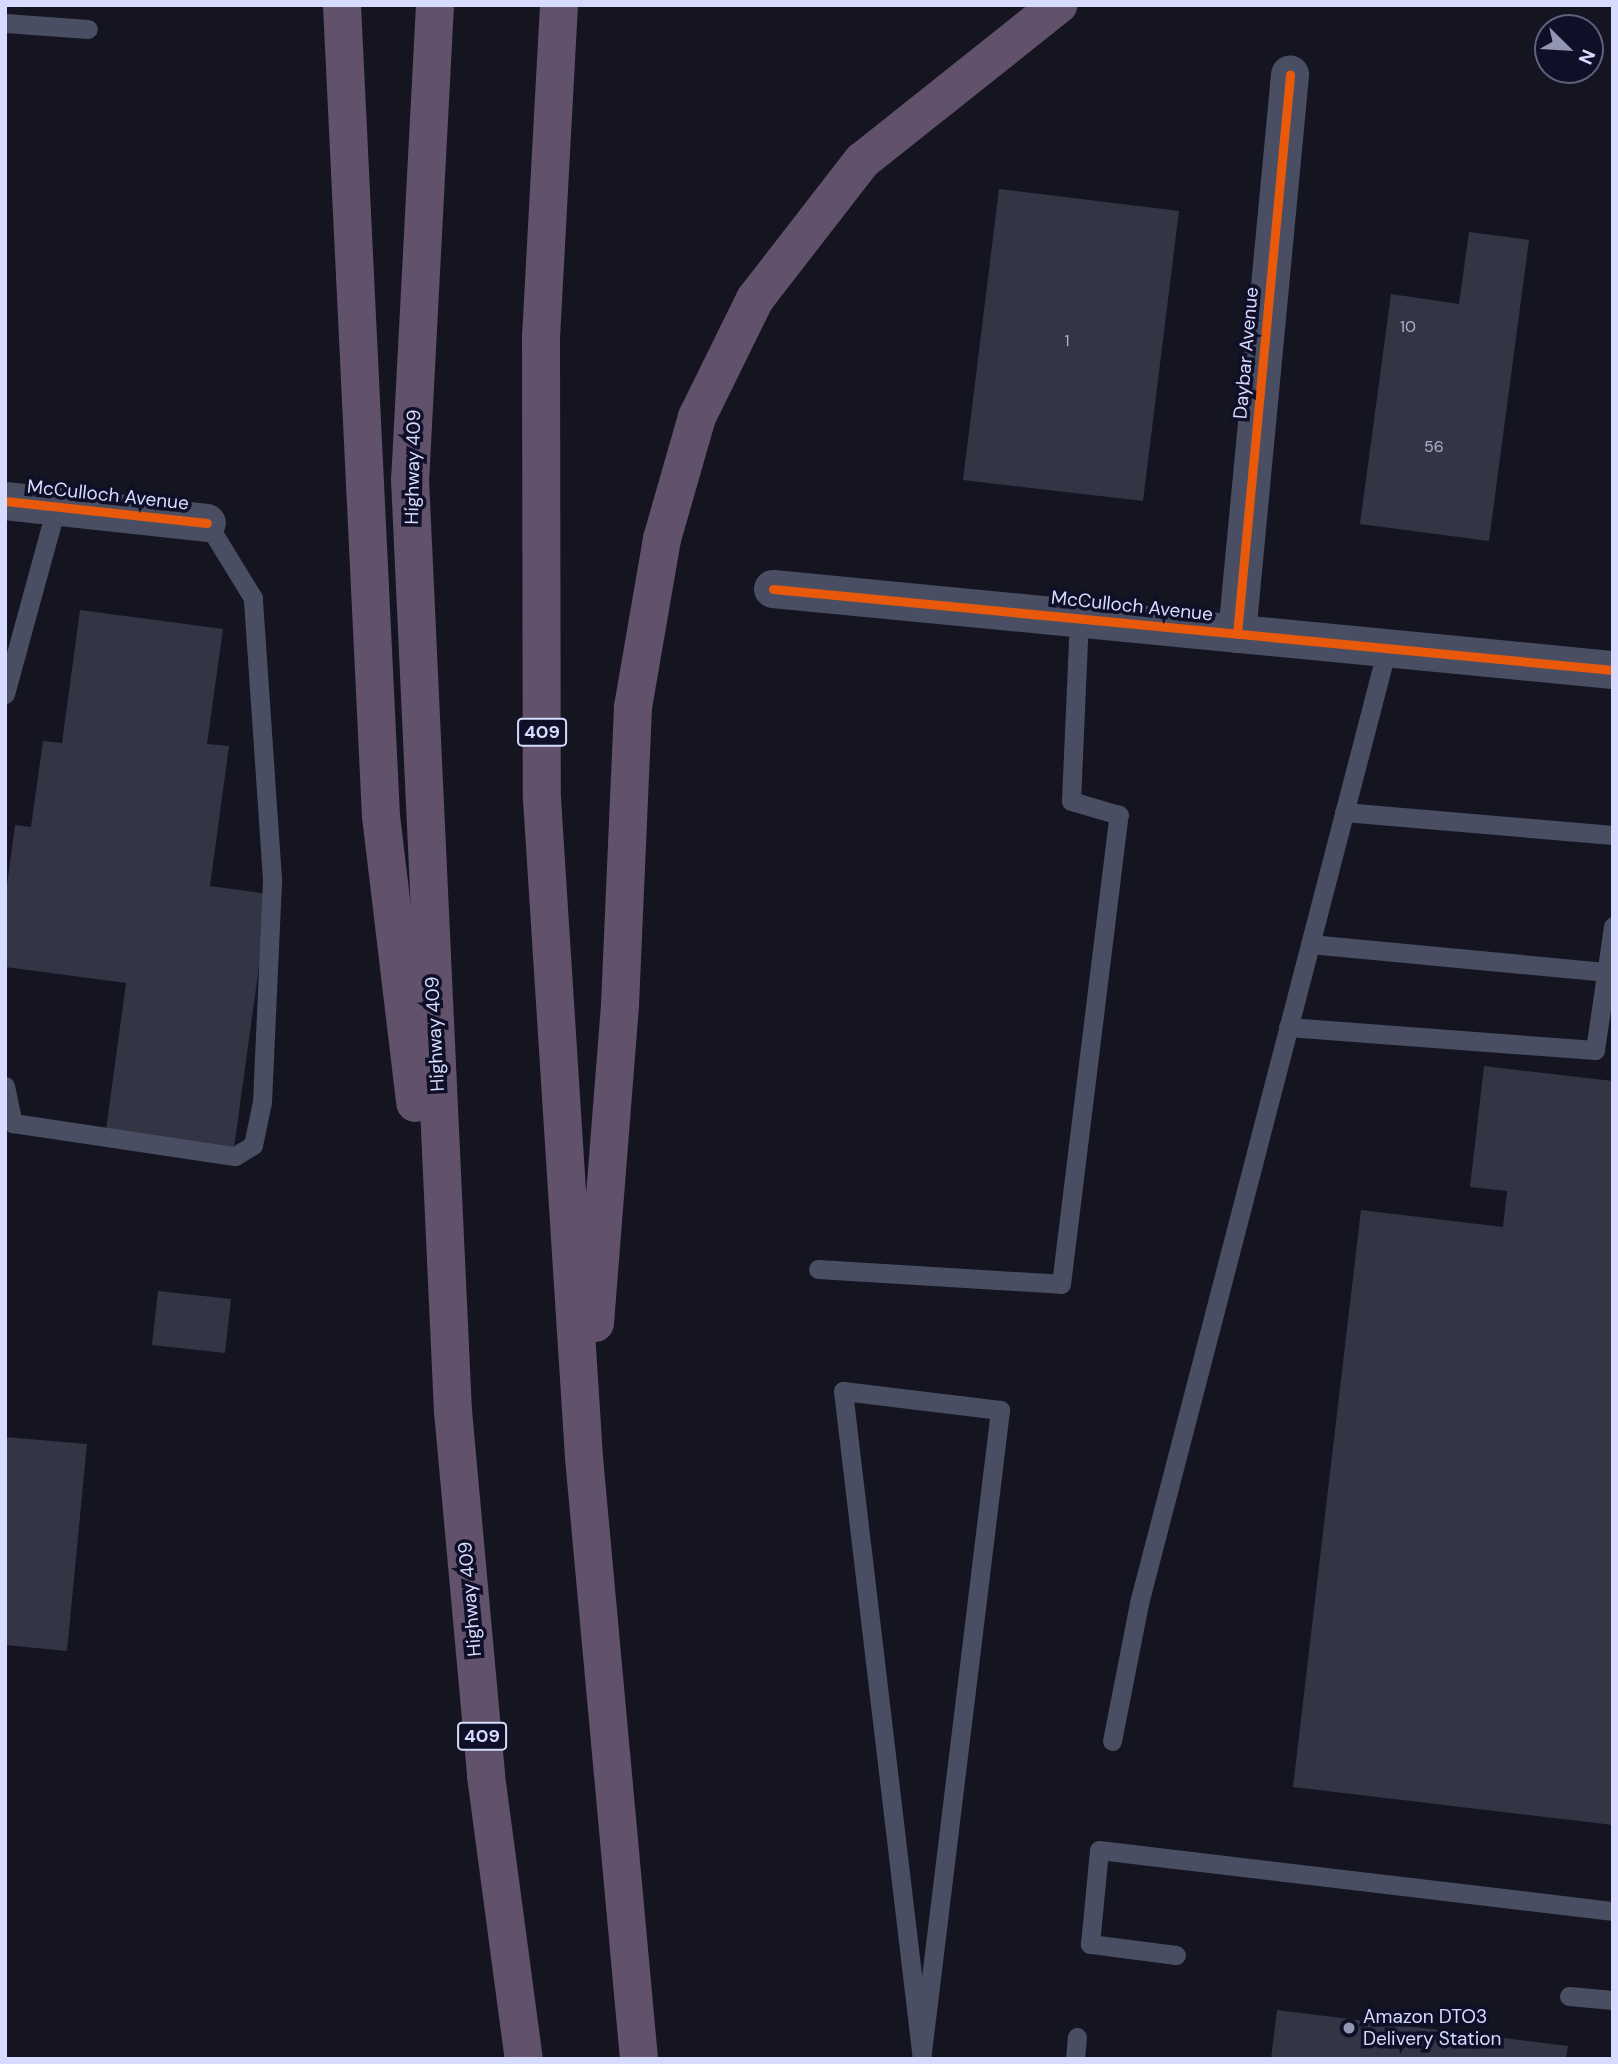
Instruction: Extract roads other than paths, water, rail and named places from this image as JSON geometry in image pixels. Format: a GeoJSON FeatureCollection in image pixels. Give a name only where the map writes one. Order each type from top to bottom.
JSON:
{"type":"FeatureCollection","features":[{"type":"Feature","properties":{"kind":"highway"},"geometry":{"type":"LineString","coordinates":[[342,5],[381,816],[453,1411]]}},
{"type":"Feature","properties":{"kind":"highway","name":"Highway 409"},"geometry":{"type":"LineString","coordinates":[[435,5],[410,479],[453,1411],[486,1776],[524,2059]]}},
{"type":"Feature","properties":{"kind":"highway","name":"409"},"geometry":{"type":"LineString","coordinates":[[559,5],[541,336],[542,799],[584,1458],[639,2059]]}},
{"type":"Feature","properties":{"kind":"highway"},"geometry":{"type":"LineString","coordinates":[[584,1458],[620,1005],[633,707],[662,539],[697,417],[755,299],[862,161],[1058,5]]}},
{"type":"Feature","properties":{"kind":"street","name":"Daybar Avenue"},"geometry":{"type":"LineString","coordinates":[[1237,634],[1290,75]]}},
{"type":"Feature","properties":{"kind":"street","name":"McCulloch Avenue"},"geometry":{"type":"LineString","coordinates":[[5,501],[207,523]]}},
{"type":"Feature","properties":{"kind":"street","name":"McCulloch Avenue"},"geometry":{"type":"LineString","coordinates":[[773,589],[1613,670]]}},
{"type":"Feature","properties":{"kind":"lane"},"geometry":{"type":"LineString","coordinates":[[5,23],[88,29]]}},
{"type":"Feature","properties":{"kind":"lane"},"geometry":{"type":"LineString","coordinates":[[5,694],[56,508]]}},
{"type":"Feature","properties":{"kind":"lane"},"geometry":{"type":"LineString","coordinates":[[5,1086],[13,1123],[235,1156],[253,1145],[262,1102],[272,879],[253,598],[207,523]]}},
{"type":"Feature","properties":{"kind":"lane"},"geometry":{"type":"LineString","coordinates":[[818,1269],[1061,1284],[1119,815],[1070,801],[1079,618]]}},
{"type":"Feature","properties":{"kind":"lane"},"geometry":{"type":"LineString","coordinates":[[1112,1741],[1139,1603],[1387,648]]}},
{"type":"Feature","properties":{"kind":"lane"},"geometry":{"type":"LineString","coordinates":[[1344,812],[1613,835]]}},
{"type":"Feature","properties":{"kind":"lane"},"geometry":{"type":"LineString","coordinates":[[1288,1027],[1595,1050],[1613,926]]}},
{"type":"Feature","properties":{"kind":"lane"},"geometry":{"type":"LineString","coordinates":[[1310,944],[1608,972]]}},
{"type":"Feature","properties":{"kind":"lane"},"geometry":{"type":"LineString","coordinates":[[844,1391],[1000,1410],[922,2055],[919,2024],[844,1391]]}},
{"type":"Feature","properties":{"kind":"lane"},"geometry":{"type":"LineString","coordinates":[[1176,1955],[1090,1944],[1099,1850],[1613,1911]]}},
{"type":"Feature","properties":{"kind":"lane"},"geometry":{"type":"LineString","coordinates":[[1569,1996],[1613,2000]]}},
{"type":"Feature","properties":{"kind":"lane"},"geometry":{"type":"LineString","coordinates":[[1074,2059],[1077,2037]]}},
{"type":"Feature","properties":{"kind":"place","name":"Amazon DTO3 Delivery Station"},"geometry":{"type":"Point","coordinates":[1349,2028]}}]}
